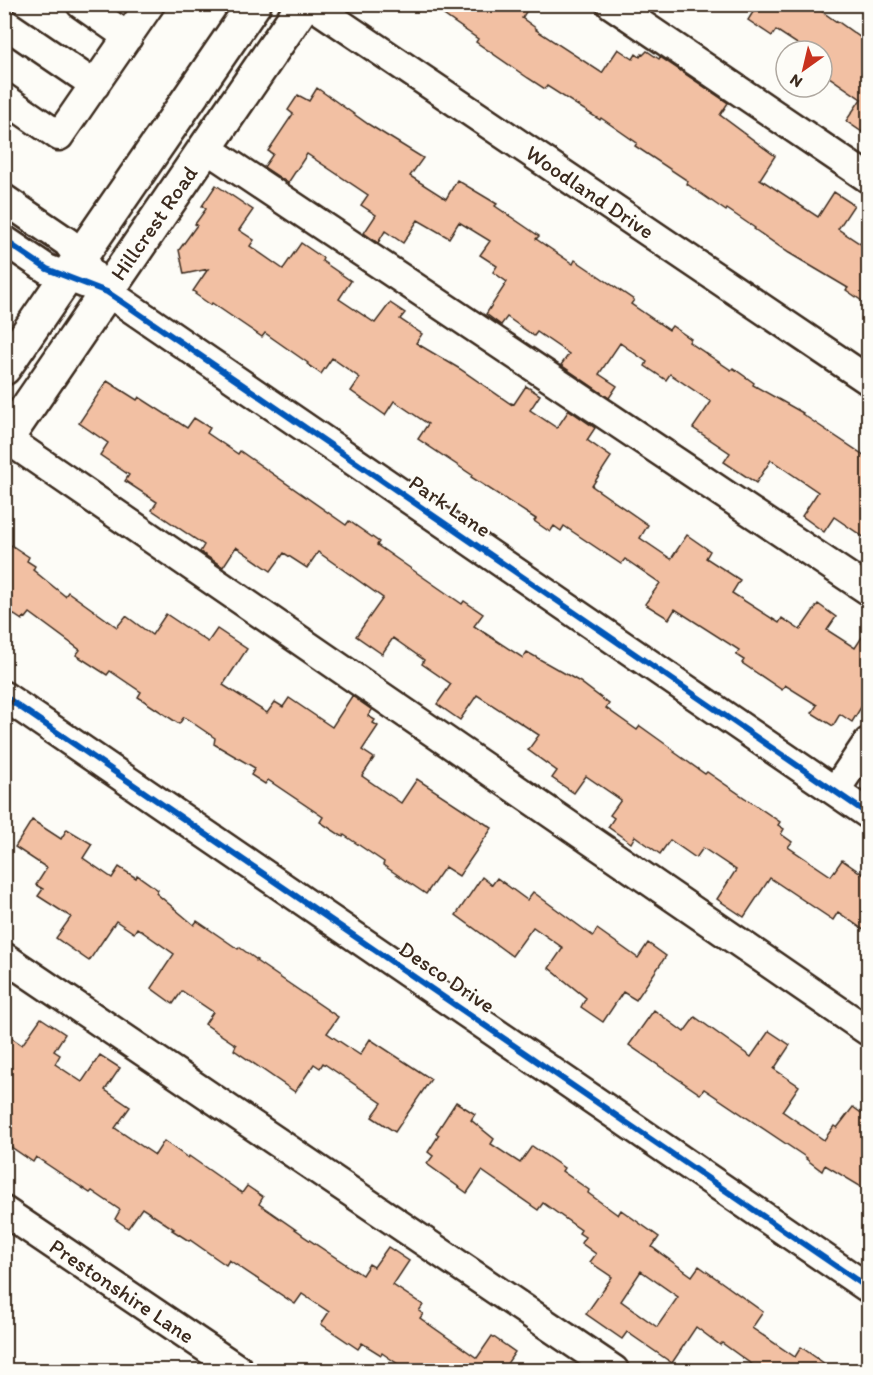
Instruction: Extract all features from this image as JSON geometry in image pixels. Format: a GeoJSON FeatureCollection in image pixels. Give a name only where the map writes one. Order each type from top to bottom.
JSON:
{"type":"FeatureCollection","features":[{"type":"Feature","properties":{"kind":"main road","name":"Hillcrest Road"},"geometry":{"type":"LineString","coordinates":[[4,368],[254,4]]}},
{"type":"Feature","properties":{"kind":"main road","name":"Hillcrest Road"},"geometry":{"type":"LineString","coordinates":[[6,440],[304,4]]}},
{"type":"Feature","properties":{"kind":"street"},"geometry":{"type":"LineString","coordinates":[[81,4],[128,37]]}},
{"type":"Feature","properties":{"kind":"street"},"geometry":{"type":"LineString","coordinates":[[4,98],[59,136],[150,4]]}},
{"type":"Feature","properties":{"kind":"street","name":"Woodland Drive"},"geometry":{"type":"LineString","coordinates":[[311,4],[868,380]]}},
{"type":"Feature","properties":{"kind":"street"},"geometry":{"type":"LineString","coordinates":[[611,4],[868,178]]}},
{"type":"Feature","properties":{"kind":"street"},"geometry":{"type":"LineString","coordinates":[[4,23],[94,85]]}},
{"type":"Feature","properties":{"kind":"street"},"geometry":{"type":"LineString","coordinates":[[206,148],[868,590]]}},
{"type":"Feature","properties":{"kind":"street","name":"Park Lane"},"geometry":{"type":"LineString","coordinates":[[4,200],[66,242],[73,268]]}},
{"type":"Feature","properties":{"kind":"street","name":"Park Lane"},"geometry":{"type":"LineString","coordinates":[[4,240],[47,269],[73,268],[868,814]]}},
{"type":"Feature","properties":{"kind":"street"},"geometry":{"type":"LineString","coordinates":[[6,440],[868,1031]]}},
{"type":"Feature","properties":{"kind":"street","name":"Desco Drive"},"geometry":{"type":"LineString","coordinates":[[4,696],[868,1288]]}},
{"type":"Feature","properties":{"kind":"street"},"geometry":{"type":"LineString","coordinates":[[835,791],[868,742]]}},
{"type":"Feature","properties":{"kind":"street"},"geometry":{"type":"LineString","coordinates":[[4,957],[614,1371]]}},
{"type":"Feature","properties":{"kind":"street","name":"Prestonshire Lane"},"geometry":{"type":"LineString","coordinates":[[4,1211],[238,1371]]}},
{"type":"Feature","properties":{"kind":"building"},"geometry":{"type":"Polygon","coordinates":[[[428,4],[531,4],[522,18],[536,30],[602,73],[618,49],[633,59],[636,54],[640,57],[647,51],[659,59],[660,57],[728,103],[720,115],[775,156],[760,179],[818,217],[834,192],[854,205],[838,229],[868,249],[868,305],[846,290],[848,288],[789,253],[687,184],[688,181],[635,146],[637,143],[601,118],[600,120],[547,86],[545,89],[528,78],[476,42],[478,39],[428,4]]]}},
{"type":"Feature","properties":{"kind":"building"},"geometry":{"type":"Polygon","coordinates":[[[758,4],[811,4],[868,43],[868,136],[846,121],[861,99],[834,80],[834,39],[790,39],[776,30],[772,36],[748,20],[758,4]]]}},
{"type":"Feature","properties":{"kind":"building"},"geometry":{"type":"Polygon","coordinates":[[[317,88],[368,124],[423,158],[410,176],[446,199],[457,180],[497,204],[495,206],[539,236],[536,239],[573,264],[575,260],[634,300],[631,304],[669,330],[672,326],[691,339],[689,342],[731,370],[733,368],[754,383],[753,385],[803,413],[868,458],[868,540],[834,517],[824,532],[802,516],[818,492],[771,460],[756,483],[724,462],[730,453],[693,428],[711,402],[670,374],[666,380],[645,366],[647,362],[620,343],[599,374],[617,386],[609,398],[561,365],[569,354],[537,332],[534,336],[507,317],[501,325],[486,314],[507,282],[493,272],[497,266],[480,255],[490,241],[459,222],[449,238],[418,220],[403,243],[385,231],[378,243],[364,233],[376,215],[361,205],[368,195],[307,154],[288,183],[264,167],[273,154],[268,151],[293,114],[288,110],[298,95],[309,101],[317,88]]]}},
{"type":"Feature","properties":{"kind":"building"},"geometry":{"type":"Polygon","coordinates":[[[216,185],[253,210],[239,230],[254,240],[250,246],[283,269],[301,243],[351,281],[339,299],[375,323],[390,303],[405,313],[400,319],[422,334],[416,343],[460,369],[511,404],[514,404],[526,386],[540,395],[530,410],[557,428],[569,410],[595,428],[587,440],[611,457],[592,486],[648,525],[640,538],[671,559],[687,535],[710,551],[706,558],[740,580],[732,593],[779,623],[782,618],[800,630],[818,604],[836,617],[827,630],[855,648],[868,628],[868,696],[852,722],[840,714],[833,726],[812,713],[817,705],[785,685],[782,690],[742,663],[744,660],[736,655],[739,650],[675,609],[669,619],[645,604],[660,583],[625,559],[621,564],[564,526],[561,531],[554,526],[550,532],[534,521],[536,519],[418,439],[428,424],[394,401],[385,415],[351,391],[360,378],[332,358],[321,374],[265,333],[262,337],[195,294],[193,291],[208,269],[184,274],[179,250],[197,225],[195,224],[206,209],[202,206],[216,185]]]}},
{"type":"Feature","properties":{"kind":"building"},"geometry":{"type":"Polygon","coordinates":[[[107,381],[137,400],[139,397],[187,428],[194,418],[210,428],[207,433],[238,454],[240,451],[346,525],[349,521],[379,542],[377,545],[410,568],[462,604],[464,601],[483,614],[474,626],[523,658],[527,652],[580,682],[609,704],[606,708],[637,730],[640,726],[705,774],[707,772],[780,822],[778,825],[784,829],[781,834],[792,842],[788,847],[831,876],[842,860],[868,878],[868,933],[838,912],[833,920],[770,878],[744,917],[717,899],[736,870],[703,848],[696,858],[670,840],[660,854],[635,836],[631,843],[608,827],[614,818],[610,815],[621,800],[586,776],[574,793],[552,778],[557,771],[528,750],[539,735],[477,695],[460,720],[437,704],[451,684],[422,664],[424,660],[393,638],[382,654],[356,636],[383,598],[318,552],[307,568],[284,553],[271,571],[236,547],[223,567],[200,552],[204,545],[152,510],[157,502],[125,481],[129,475],[100,455],[108,443],[79,423],[107,381]]]}},
{"type":"Feature","properties":{"kind":"building"},"geometry":{"type":"Polygon","coordinates":[[[11,545],[29,557],[27,561],[35,566],[33,570],[65,596],[68,592],[117,627],[126,616],[152,635],[166,614],[208,642],[217,629],[247,649],[223,685],[267,713],[275,702],[283,707],[289,698],[332,727],[352,696],[372,710],[368,716],[375,720],[373,723],[378,726],[362,750],[374,758],[362,776],[401,803],[417,779],[492,828],[459,876],[445,867],[426,894],[383,865],[384,862],[320,822],[323,817],[268,780],[265,784],[251,775],[255,768],[214,744],[215,738],[184,717],[179,724],[138,697],[141,692],[110,671],[107,675],[76,655],[80,650],[30,613],[22,620],[4,608],[4,555],[11,545]]]}},
{"type":"Feature","properties":{"kind":"building"},"geometry":{"type":"Polygon","coordinates":[[[32,820],[61,839],[67,829],[92,844],[83,858],[112,878],[119,867],[136,878],[137,875],[158,890],[156,893],[194,925],[197,921],[238,949],[239,947],[338,1017],[327,1033],[360,1055],[370,1039],[431,1079],[395,1132],[372,1117],[382,1103],[323,1063],[320,1068],[314,1064],[295,1092],[234,1050],[236,1045],[205,1024],[213,1012],[182,991],[173,1004],[151,988],[174,954],[137,928],[134,933],[116,921],[89,961],[56,938],[71,917],[38,896],[43,889],[36,885],[47,868],[15,847],[32,820]]]}},
{"type":"Feature","properties":{"kind":"building"},"geometry":{"type":"Polygon","coordinates":[[[482,877],[492,885],[497,878],[527,900],[533,892],[593,936],[597,929],[638,958],[648,943],[666,956],[636,1000],[623,992],[603,1022],[581,1007],[586,998],[549,968],[563,948],[533,927],[512,956],[456,915],[482,877]]]}},
{"type":"Feature","properties":{"kind":"building"},"geometry":{"type":"Polygon","coordinates":[[[654,1010],[684,1032],[695,1017],[751,1057],[769,1031],[790,1045],[774,1069],[799,1086],[782,1111],[824,1140],[834,1126],[837,1128],[853,1107],[868,1118],[868,1191],[825,1165],[822,1171],[807,1158],[704,1089],[700,1094],[629,1045],[654,1010]]]}},
{"type":"Feature","properties":{"kind":"building"},"geometry":{"type":"Polygon","coordinates":[[[41,1018],[65,1034],[54,1051],[60,1055],[55,1064],[82,1082],[100,1055],[120,1068],[105,1090],[130,1107],[115,1128],[155,1155],[164,1141],[242,1193],[247,1186],[263,1197],[259,1204],[362,1275],[369,1264],[374,1267],[388,1247],[409,1261],[393,1285],[423,1305],[419,1311],[423,1314],[420,1318],[477,1358],[492,1336],[515,1352],[502,1371],[408,1371],[382,1353],[381,1355],[362,1343],[358,1349],[321,1324],[329,1312],[302,1294],[295,1304],[229,1260],[226,1265],[142,1208],[128,1228],[115,1219],[120,1210],[36,1157],[33,1162],[4,1142],[4,1033],[22,1045],[41,1018]]]}},
{"type":"Feature","properties":{"kind":"building"},"geometry":{"type":"Polygon","coordinates":[[[456,1102],[475,1114],[471,1120],[494,1139],[491,1144],[520,1163],[532,1146],[564,1168],[562,1171],[618,1215],[621,1210],[659,1237],[652,1247],[692,1276],[699,1266],[763,1312],[752,1328],[795,1357],[801,1347],[835,1371],[761,1371],[696,1327],[672,1363],[627,1332],[622,1339],[586,1314],[612,1277],[590,1262],[596,1254],[581,1243],[585,1237],[579,1233],[581,1230],[543,1203],[538,1210],[482,1171],[467,1193],[427,1164],[433,1156],[428,1152],[439,1135],[436,1133],[456,1102]],[[641,1271],[621,1301],[657,1327],[678,1297],[641,1271]]]}},
{"type":"Feature","properties":{"kind":"cycle path"},"geometry":{"type":"LineString","coordinates":[[4,240],[47,269],[107,292],[868,814]]}},
{"type":"Feature","properties":{"kind":"cycle path"},"geometry":{"type":"LineString","coordinates":[[4,696],[868,1288]]}}]}
